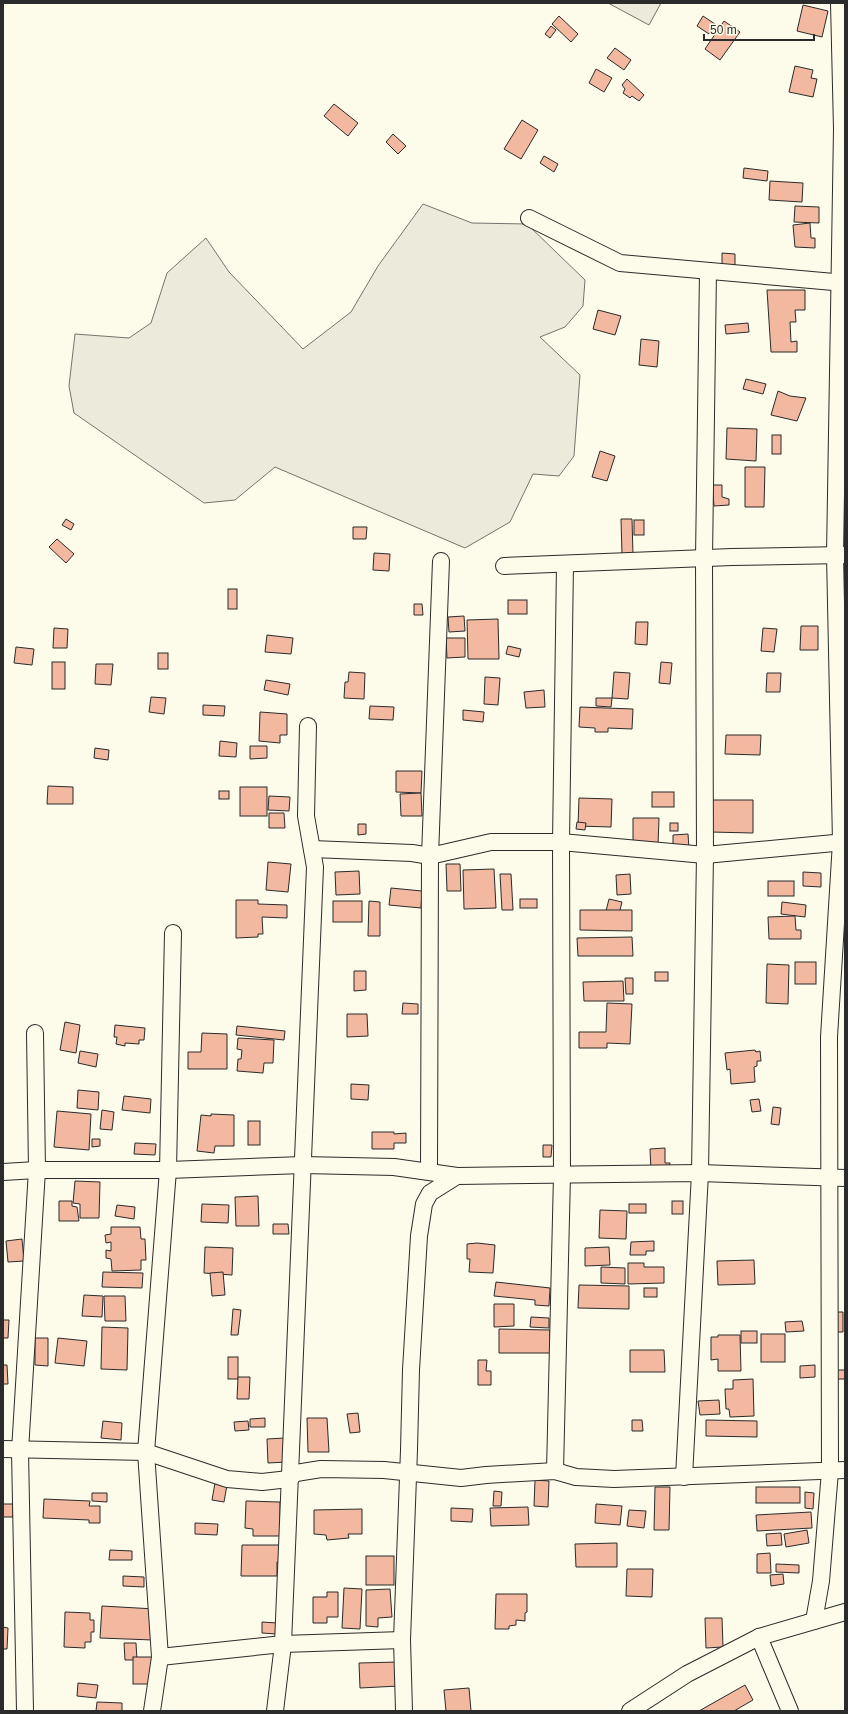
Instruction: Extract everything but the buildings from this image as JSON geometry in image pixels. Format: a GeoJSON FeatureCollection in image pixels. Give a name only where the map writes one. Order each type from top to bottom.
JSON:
{"type":"FeatureCollection","features":[{"type":"Feature","properties":{"kind":"street"},"geometry":{"type":"LineString","coordinates":[[814,1621],[838,1471],[829,1178],[828,1037],[843,842],[840,555],[842,129],[839,3]]}},
{"type":"Feature","properties":{"kind":"street"},"geometry":{"type":"LineString","coordinates":[[529,218],[620,263],[842,283]]}},
{"type":"Feature","properties":{"kind":"street"},"geometry":{"type":"LineString","coordinates":[[684,1477],[700,1173],[705,855],[704,558],[708,271]]}},
{"type":"Feature","properties":{"kind":"street"},"geometry":{"type":"LineString","coordinates":[[504,566],[704,558],[840,555]]}},
{"type":"Feature","properties":{"kind":"street"},"geometry":{"type":"LineString","coordinates":[[429,1171],[430,856],[441,561]]}},
{"type":"Feature","properties":{"kind":"street"},"geometry":{"type":"LineString","coordinates":[[554,1471],[562,1175],[561,842],[565,564]]}},
{"type":"Feature","properties":{"kind":"street"},"geometry":{"type":"LineString","coordinates":[[275,1711],[283,1644],[315,867],[306,816],[308,726]]}},
{"type":"Feature","properties":{"kind":"street"},"geometry":{"type":"LineString","coordinates":[[312,849],[412,853],[430,856],[491,842],[561,842],[705,855],[843,842]]}},
{"type":"Feature","properties":{"kind":"street"},"geometry":{"type":"LineString","coordinates":[[152,1711],[160,1657],[146,1452],[168,1170],[173,934]]}},
{"type":"Feature","properties":{"kind":"street"},"geometry":{"type":"LineString","coordinates":[[25,1711],[20,1451],[37,1170],[35,1033]]}},
{"type":"Feature","properties":{"kind":"street"},"geometry":{"type":"LineString","coordinates":[[3,1172],[37,1170],[168,1170],[303,1165],[394,1167],[457,1176],[700,1173],[845,1178]]}},
{"type":"Feature","properties":{"kind":"street"},"geometry":{"type":"LineString","coordinates":[[404,1711],[402,1640],[409,1473],[411,1370],[422,1214],[424,1204],[430,1192],[457,1176]]}},
{"type":"Feature","properties":{"kind":"street"},"geometry":{"type":"LineString","coordinates":[[3,1449],[20,1451],[146,1452],[227,1479],[262,1482],[289,1479],[296,1473],[321,1469],[384,1470],[409,1473],[426,1473],[461,1478],[554,1471],[576,1477],[614,1479],[838,1471]]}},
{"type":"Feature","properties":{"kind":"street"},"geometry":{"type":"LineString","coordinates":[[630,1711],[687,1674],[759,1637],[845,1612]]}},
{"type":"Feature","properties":{"kind":"street"},"geometry":{"type":"LineString","coordinates":[[759,1637],[790,1711]]}},
{"type":"Feature","properties":{"kind":"street"},"geometry":{"type":"LineString","coordinates":[[160,1657],[283,1644],[402,1640]]}},
{"type":"Feature","properties":{"kind":"shaded area"},"geometry":{"type":"Polygon","coordinates":[[[608,3],[661,3],[649,25],[608,3]]]}},
{"type":"Feature","properties":{"kind":"shaded area"},"geometry":{"type":"Polygon","coordinates":[[[423,204],[472,223],[527,224],[585,280],[583,306],[565,327],[540,337],[580,375],[574,456],[559,476],[533,474],[510,522],[465,548],[275,467],[235,500],[204,503],[74,413],[69,386],[75,334],[129,338],[151,323],[167,273],[206,238],[229,272],[303,349],[351,312],[378,266],[423,204]]]}}]}
